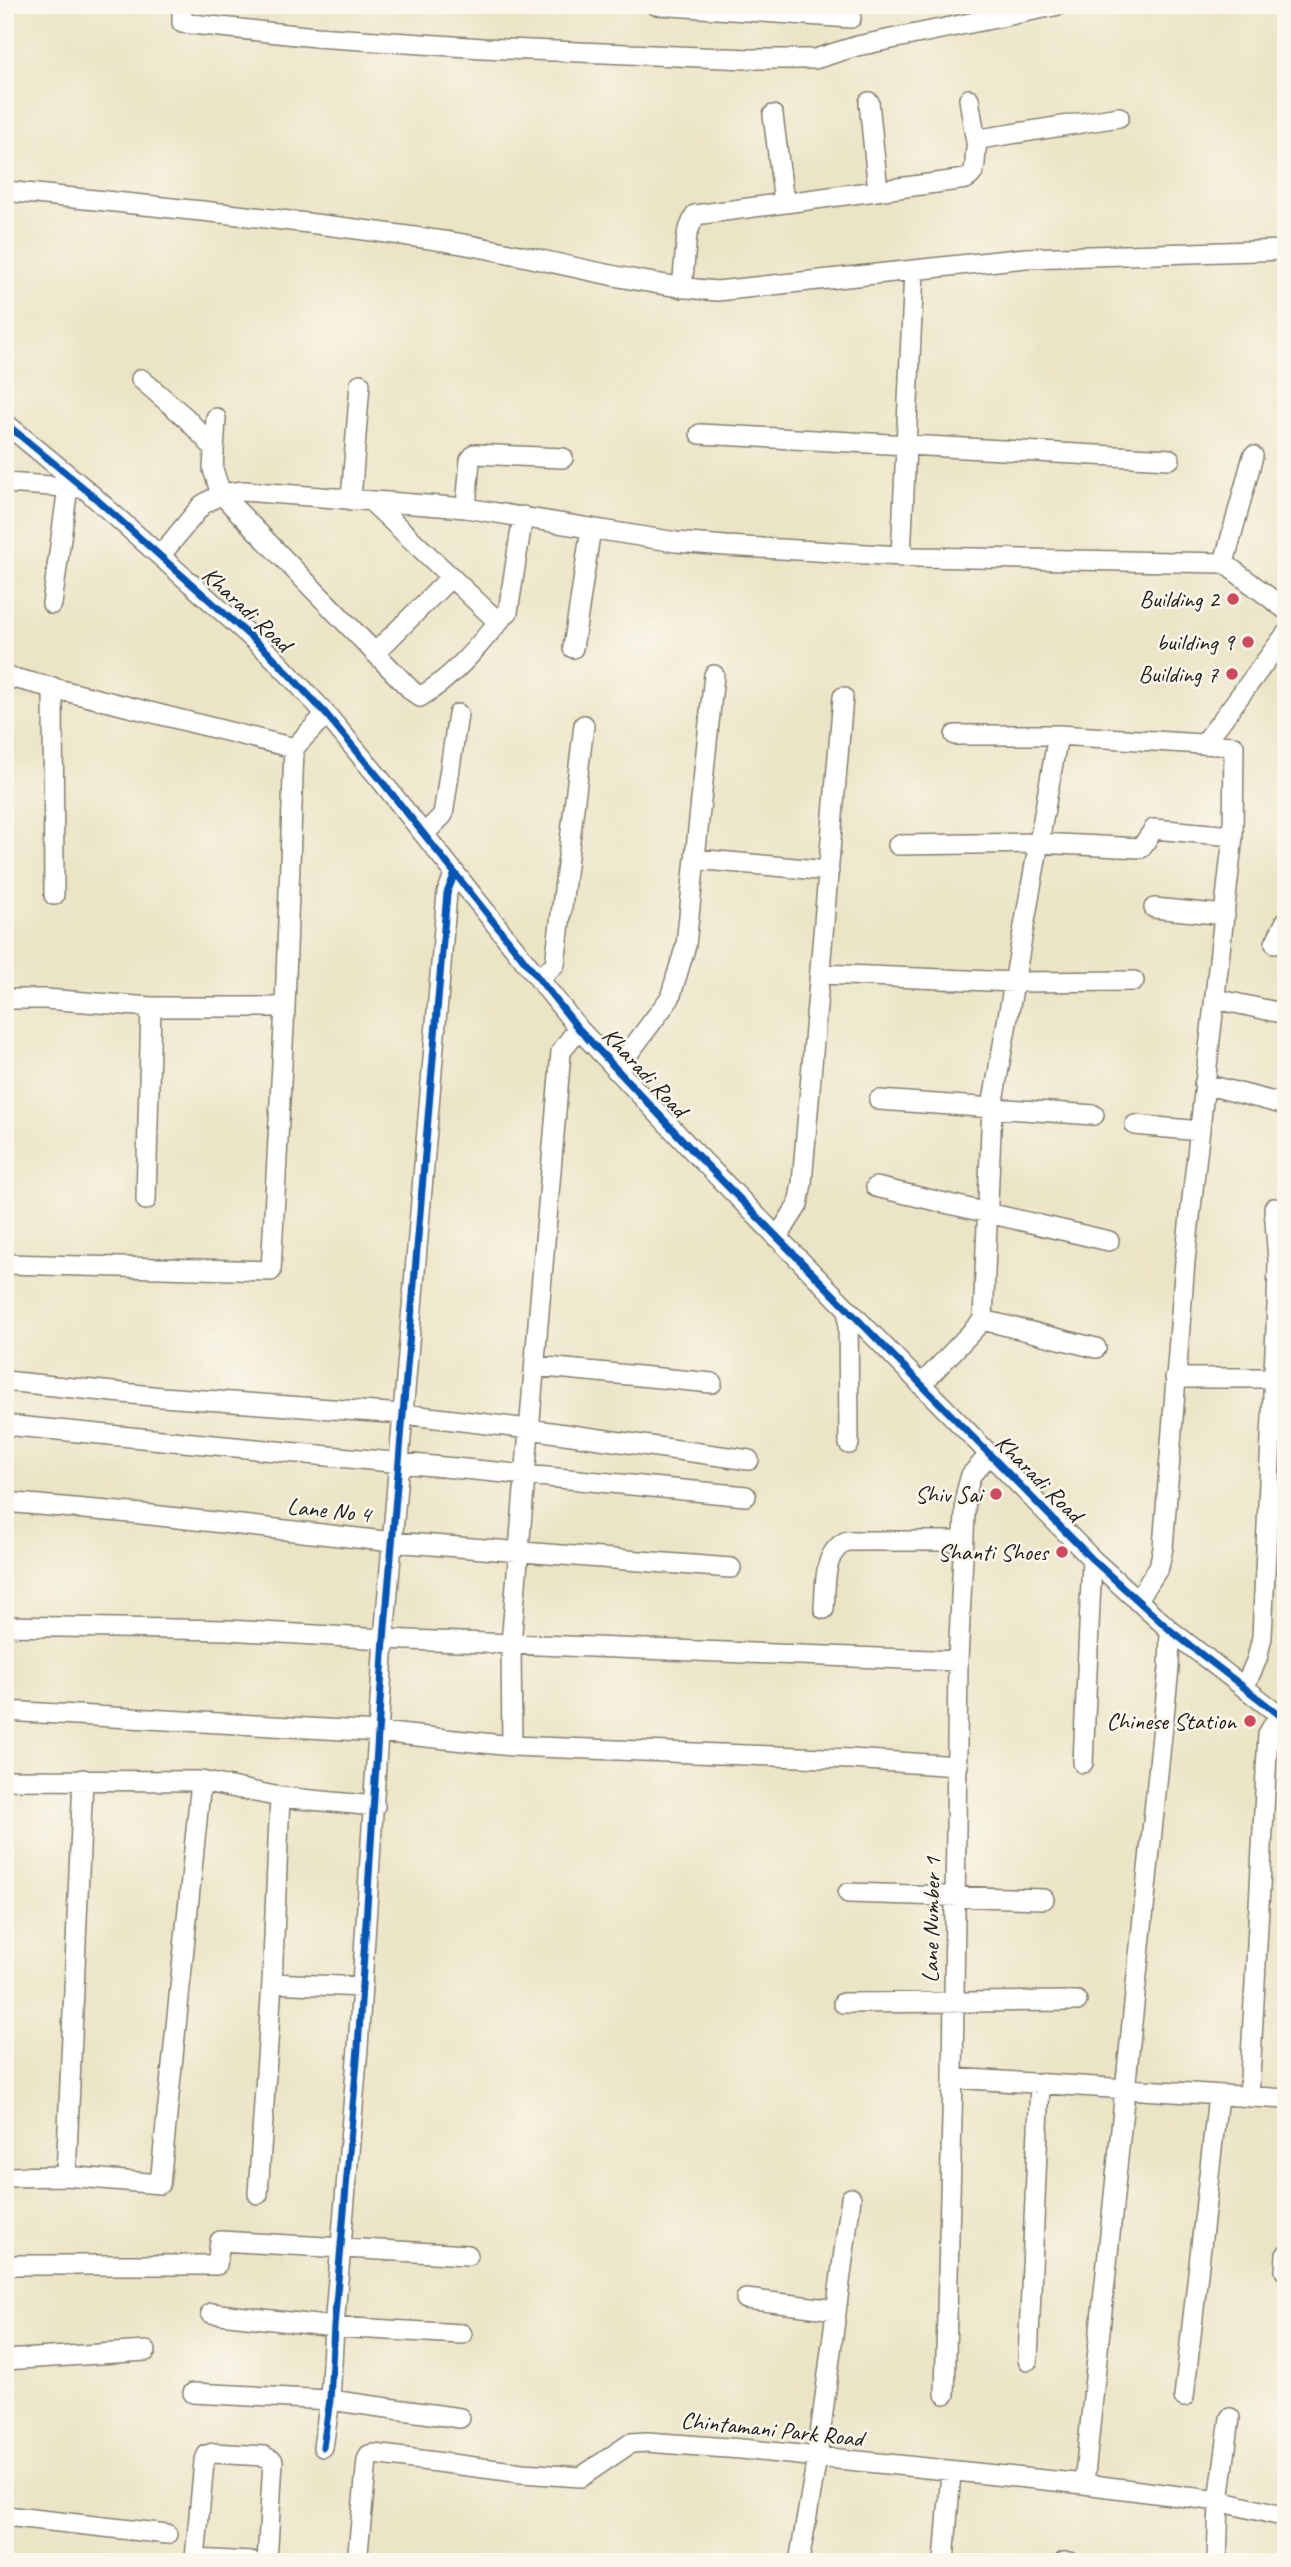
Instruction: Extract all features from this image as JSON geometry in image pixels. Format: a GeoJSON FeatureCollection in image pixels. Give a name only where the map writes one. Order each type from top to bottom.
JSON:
{"type":"FeatureCollection","features":[{"type":"Feature","properties":{"kind":"street"},"geometry":{"type":"LineString","coordinates":[[182,5],[182,23],[316,37],[483,48],[749,60],[815,59],[857,46],[1059,5]]}},
{"type":"Feature","properties":{"kind":"street"},"geometry":{"type":"LineString","coordinates":[[656,5],[850,12],[857,46]]}},
{"type":"Feature","properties":{"kind":"street"},"geometry":{"type":"LineString","coordinates":[[682,288],[687,234],[695,215],[966,179],[972,176],[976,169],[976,142],[969,99]]}},
{"type":"Feature","properties":{"kind":"street"},"geometry":{"type":"LineString","coordinates":[[869,102],[878,191]]}},
{"type":"Feature","properties":{"kind":"street"},"geometry":{"type":"LineString","coordinates":[[773,116],[784,202]]}},
{"type":"Feature","properties":{"kind":"street"},"geometry":{"type":"LineString","coordinates":[[976,142],[984,137],[1119,117]]}},
{"type":"Feature","properties":{"kind":"street"},"geometry":{"type":"LineString","coordinates":[[5,191],[229,213],[452,243],[682,288],[717,291],[1026,258],[1286,250]]}},
{"type":"Feature","properties":{"kind":"street"},"geometry":{"type":"LineString","coordinates":[[901,557],[914,270]]}},
{"type":"Feature","properties":{"kind":"street"},"geometry":{"type":"LineString","coordinates":[[141,379],[185,417],[214,448]]}},
{"type":"Feature","properties":{"kind":"street"},"geometry":{"type":"LineString","coordinates":[[351,500],[360,384]]}},
{"type":"Feature","properties":{"kind":"street"},"geometry":{"type":"LineString","coordinates":[[216,418],[213,469],[221,494],[420,697],[433,689],[476,649],[508,612],[523,516]]}},
{"type":"Feature","properties":{"kind":"street","name":"Kharadi Road"},"geometry":{"type":"LineString","coordinates":[[5,423],[76,488],[160,556],[271,656],[326,714],[578,1028],[615,1070],[1092,1559],[1170,1630],[1282,1717]]}},
{"type":"Feature","properties":{"kind":"street"},"geometry":{"type":"LineString","coordinates":[[700,434],[1170,459]]}},
{"type":"Feature","properties":{"kind":"street"},"geometry":{"type":"LineString","coordinates":[[466,508],[471,460],[475,454],[563,458]]}},
{"type":"Feature","properties":{"kind":"street"},"geometry":{"type":"LineString","coordinates":[[1224,562],[1252,456]]}},
{"type":"Feature","properties":{"kind":"street"},"geometry":{"type":"LineString","coordinates":[[5,483],[76,488],[52,604]]}},
{"type":"Feature","properties":{"kind":"street"},"geometry":{"type":"LineString","coordinates":[[160,556],[202,505],[221,494],[243,491],[466,508],[676,542],[901,557],[1224,562],[1286,610]]}},
{"type":"Feature","properties":{"kind":"street"},"geometry":{"type":"LineString","coordinates":[[372,502],[493,617],[502,617],[505,614]]}},
{"type":"Feature","properties":{"kind":"street"},"geometry":{"type":"LineString","coordinates":[[573,648],[591,528]]}},
{"type":"Feature","properties":{"kind":"street"},"geometry":{"type":"LineString","coordinates":[[375,653],[451,577]]}},
{"type":"Feature","properties":{"kind":"street"},"geometry":{"type":"LineString","coordinates":[[1204,744],[1286,634]]}},
{"type":"Feature","properties":{"kind":"street"},"geometry":{"type":"LineString","coordinates":[[615,1070],[670,998],[686,945],[714,675]]}},
{"type":"Feature","properties":{"kind":"street"},"geometry":{"type":"LineString","coordinates":[[5,676],[294,748]]}},
{"type":"Feature","properties":{"kind":"street"},"geometry":{"type":"LineString","coordinates":[[53,687],[54,895]]}},
{"type":"Feature","properties":{"kind":"street"},"geometry":{"type":"LineString","coordinates":[[777,1238],[798,1205],[802,1182],[843,697]]}},
{"type":"Feature","properties":{"kind":"street"},"geometry":{"type":"LineString","coordinates":[[5,1264],[271,1271],[285,1006],[294,748],[326,714]]}},
{"type":"Feature","properties":{"kind":"street"},"geometry":{"type":"LineString","coordinates":[[424,834],[443,816],[458,714]]}},
{"type":"Feature","properties":{"kind":"street"},"geometry":{"type":"LineString","coordinates":[[539,978],[555,964],[584,724]]}},
{"type":"Feature","properties":{"kind":"street"},"geometry":{"type":"LineString","coordinates":[[955,735],[1058,736],[1234,746],[1233,836],[1226,915],[1204,1084],[1175,1378],[1163,1548],[1159,1567],[1137,1601]]}},
{"type":"Feature","properties":{"kind":"street"},"geometry":{"type":"LineString","coordinates":[[921,1385],[983,1320],[992,1107],[1058,736]]}},
{"type":"Feature","properties":{"kind":"street"},"geometry":{"type":"LineString","coordinates":[[898,845],[1038,844],[1141,848],[1154,830],[1233,836]]}},
{"type":"Feature","properties":{"kind":"street"},"geometry":{"type":"LineString","coordinates":[[695,859],[829,871]]}},
{"type":"Feature","properties":{"kind":"street"},"geometry":{"type":"LineString","coordinates":[[323,2447],[330,2400],[362,1987],[384,1639],[447,893],[455,873]]}},
{"type":"Feature","properties":{"kind":"street"},"geometry":{"type":"LineString","coordinates":[[1154,908],[1226,915]]}},
{"type":"Feature","properties":{"kind":"street"},"geometry":{"type":"LineString","coordinates":[[1275,943],[1286,921]]}},
{"type":"Feature","properties":{"kind":"street"},"geometry":{"type":"LineString","coordinates":[[821,974],[1014,982],[1133,981]]}},
{"type":"Feature","properties":{"kind":"street"},"geometry":{"type":"LineString","coordinates":[[5,999],[45,999],[151,1007],[285,1006]]}},
{"type":"Feature","properties":{"kind":"street"},"geometry":{"type":"LineString","coordinates":[[1216,999],[1286,1014]]}},
{"type":"Feature","properties":{"kind":"street"},"geometry":{"type":"LineString","coordinates":[[146,1200],[151,1007]]}},
{"type":"Feature","properties":{"kind":"street"},"geometry":{"type":"LineString","coordinates":[[512,1746],[511,1644],[561,1052],[578,1028]]}},
{"type":"Feature","properties":{"kind":"street"},"geometry":{"type":"LineString","coordinates":[[1204,1084],[1286,1105]]}},
{"type":"Feature","properties":{"kind":"street"},"geometry":{"type":"LineString","coordinates":[[879,1100],[1094,1115]]}},
{"type":"Feature","properties":{"kind":"street"},"geometry":{"type":"LineString","coordinates":[[1135,1125],[1200,1131]]}},
{"type":"Feature","properties":{"kind":"street"},"geometry":{"type":"LineString","coordinates":[[876,1187],[1109,1241]]}},
{"type":"Feature","properties":{"kind":"street"},"geometry":{"type":"LineString","coordinates":[[1245,1686],[1257,1659],[1262,1637],[1278,1260],[1274,1208]]}},
{"type":"Feature","properties":{"kind":"street"},"geometry":{"type":"LineString","coordinates":[[848,1310],[849,1444]]}},
{"type":"Feature","properties":{"kind":"street"},"geometry":{"type":"LineString","coordinates":[[983,1320],[1096,1348]]}},
{"type":"Feature","properties":{"kind":"street"},"geometry":{"type":"LineString","coordinates":[[535,1366],[712,1383]]}},
{"type":"Feature","properties":{"kind":"street"},"geometry":{"type":"LineString","coordinates":[[1175,1378],[1273,1378]]}},
{"type":"Feature","properties":{"kind":"street"},"geometry":{"type":"LineString","coordinates":[[5,1381],[162,1397],[403,1414],[748,1460]]}},
{"type":"Feature","properties":{"kind":"street"},"geometry":{"type":"LineString","coordinates":[[5,1425],[399,1465],[746,1496]]}},
{"type":"Feature","properties":{"kind":"street","name":"Lane Number 1"},"geometry":{"type":"LineString","coordinates":[[945,2395],[953,2078],[958,1661],[963,1541],[966,1493],[971,1475],[989,1455]]}},
{"type":"Feature","properties":{"kind":"street","name":"Lane No 4"},"geometry":{"type":"LineString","coordinates":[[5,1502],[142,1514],[393,1542],[731,1568]]}},
{"type":"Feature","properties":{"kind":"street"},"geometry":{"type":"LineString","coordinates":[[824,1609],[828,1564],[838,1545],[847,1541],[963,1541]]}},
{"type":"Feature","properties":{"kind":"street"},"geometry":{"type":"LineString","coordinates":[[1083,1763],[1092,1559]]}},
{"type":"Feature","properties":{"kind":"street"},"geometry":{"type":"LineString","coordinates":[[5,1626],[227,1630],[384,1639],[958,1661]]}},
{"type":"Feature","properties":{"kind":"street"},"geometry":{"type":"LineString","coordinates":[[1084,2484],[1169,1668],[1170,1630]]}},
{"type":"Feature","properties":{"kind":"street"},"geometry":{"type":"LineString","coordinates":[[5,1711],[379,1732],[512,1746],[851,1759],[957,1766]]}},
{"type":"Feature","properties":{"kind":"street"},"geometry":{"type":"LineString","coordinates":[[1249,2098],[1268,1734],[1282,1717]]}},
{"type":"Feature","properties":{"kind":"street"},"geometry":{"type":"LineString","coordinates":[[66,2176],[83,1779]]}},
{"type":"Feature","properties":{"kind":"street"},"geometry":{"type":"LineString","coordinates":[[5,1780],[201,1781],[280,1797],[375,1806]]}},
{"type":"Feature","properties":{"kind":"street"},"geometry":{"type":"LineString","coordinates":[[5,2177],[66,2176],[159,2184],[201,1781]]}},
{"type":"Feature","properties":{"kind":"street"},"geometry":{"type":"LineString","coordinates":[[258,2193],[272,1983],[280,1797]]}},
{"type":"Feature","properties":{"kind":"street"},"geometry":{"type":"LineString","coordinates":[[848,1893],[1044,1899]]}},
{"type":"Feature","properties":{"kind":"street"},"geometry":{"type":"LineString","coordinates":[[272,1983],[362,1987]]}},
{"type":"Feature","properties":{"kind":"street"},"geometry":{"type":"LineString","coordinates":[[843,2003],[1077,2001]]}},
{"type":"Feature","properties":{"kind":"street"},"geometry":{"type":"LineString","coordinates":[[953,2078],[1286,2099]]}},
{"type":"Feature","properties":{"kind":"street"},"geometry":{"type":"LineString","coordinates":[[1028,2360],[1040,2083]]}},
{"type":"Feature","properties":{"kind":"street"},"geometry":{"type":"LineString","coordinates":[[1184,2397],[1218,2096]]}},
{"type":"Feature","properties":{"kind":"street"},"geometry":{"type":"LineString","coordinates":[[799,2562],[817,2458],[850,2198]]}},
{"type":"Feature","properties":{"kind":"street"},"geometry":{"type":"LineString","coordinates":[[5,2265],[216,2265],[220,2241],[468,2255]]}},
{"type":"Feature","properties":{"kind":"street"},"geometry":{"type":"LineString","coordinates":[[1285,2272],[1286,2255]]}},
{"type":"Feature","properties":{"kind":"street"},"geometry":{"type":"LineString","coordinates":[[746,2300],[836,2310]]}},
{"type":"Feature","properties":{"kind":"street"},"geometry":{"type":"LineString","coordinates":[[211,2313],[334,2328],[462,2334]]}},
{"type":"Feature","properties":{"kind":"street"},"geometry":{"type":"LineString","coordinates":[[5,2360],[146,2351]]}},
{"type":"Feature","properties":{"kind":"street"},"geometry":{"type":"LineString","coordinates":[[193,2393],[330,2400],[460,2418]]}},
{"type":"Feature","properties":{"kind":"street"},"geometry":{"type":"LineString","coordinates":[[1217,2562],[1219,2501],[1230,2418]]}},
{"type":"Feature","properties":{"kind":"street","name":"Chintamani Park Road"},"geometry":{"type":"LineString","coordinates":[[357,2562],[369,2455],[374,2454],[522,2473],[581,2477],[631,2443],[646,2442],[1084,2484],[1219,2501],[1286,2518]]}},
{"type":"Feature","properties":{"kind":"street"},"geometry":{"type":"LineString","coordinates":[[250,2562],[195,2560],[204,2462],[207,2455],[213,2453],[264,2456],[273,2462],[267,2562]]}},
{"type":"Feature","properties":{"kind":"street"},"geometry":{"type":"LineString","coordinates":[[944,2562],[951,2472]]}},
{"type":"Feature","properties":{"kind":"street"},"geometry":{"type":"LineString","coordinates":[[5,2516],[167,2534]]}},
{"type":"Feature","properties":{"kind":"street"},"geometry":{"type":"LineString","coordinates":[[1064,2562],[1069,2562]]}},
{"type":"Feature","properties":{"kind":"cycle path"},"geometry":{"type":"LineString","coordinates":[[5,423],[85,489],[271,655],[326,714],[380,779],[578,1028],[693,1151],[1092,1559],[1170,1630],[1286,1720]]}},
{"type":"Feature","properties":{"kind":"cycle path"},"geometry":{"type":"LineString","coordinates":[[323,2447],[330,2400],[358,2048],[384,1639],[447,893],[455,873]]}},
{"type":"Feature","properties":{"kind":"place","name":"Building 2"},"geometry":{"type":"Point","coordinates":[1233,599]}},
{"type":"Feature","properties":{"kind":"place","name":"building 9"},"geometry":{"type":"Point","coordinates":[1248,642]}},
{"type":"Feature","properties":{"kind":"place","name":"Building 7"},"geometry":{"type":"Point","coordinates":[1232,674]}},
{"type":"Feature","properties":{"kind":"place","name":"Shiv Sai"},"geometry":{"type":"Point","coordinates":[996,1494]}},
{"type":"Feature","properties":{"kind":"place","name":"Shanti Shoes"},"geometry":{"type":"Point","coordinates":[1062,1552]}},
{"type":"Feature","properties":{"kind":"place","name":"Chinese Station"},"geometry":{"type":"Point","coordinates":[1250,1721]}}]}
